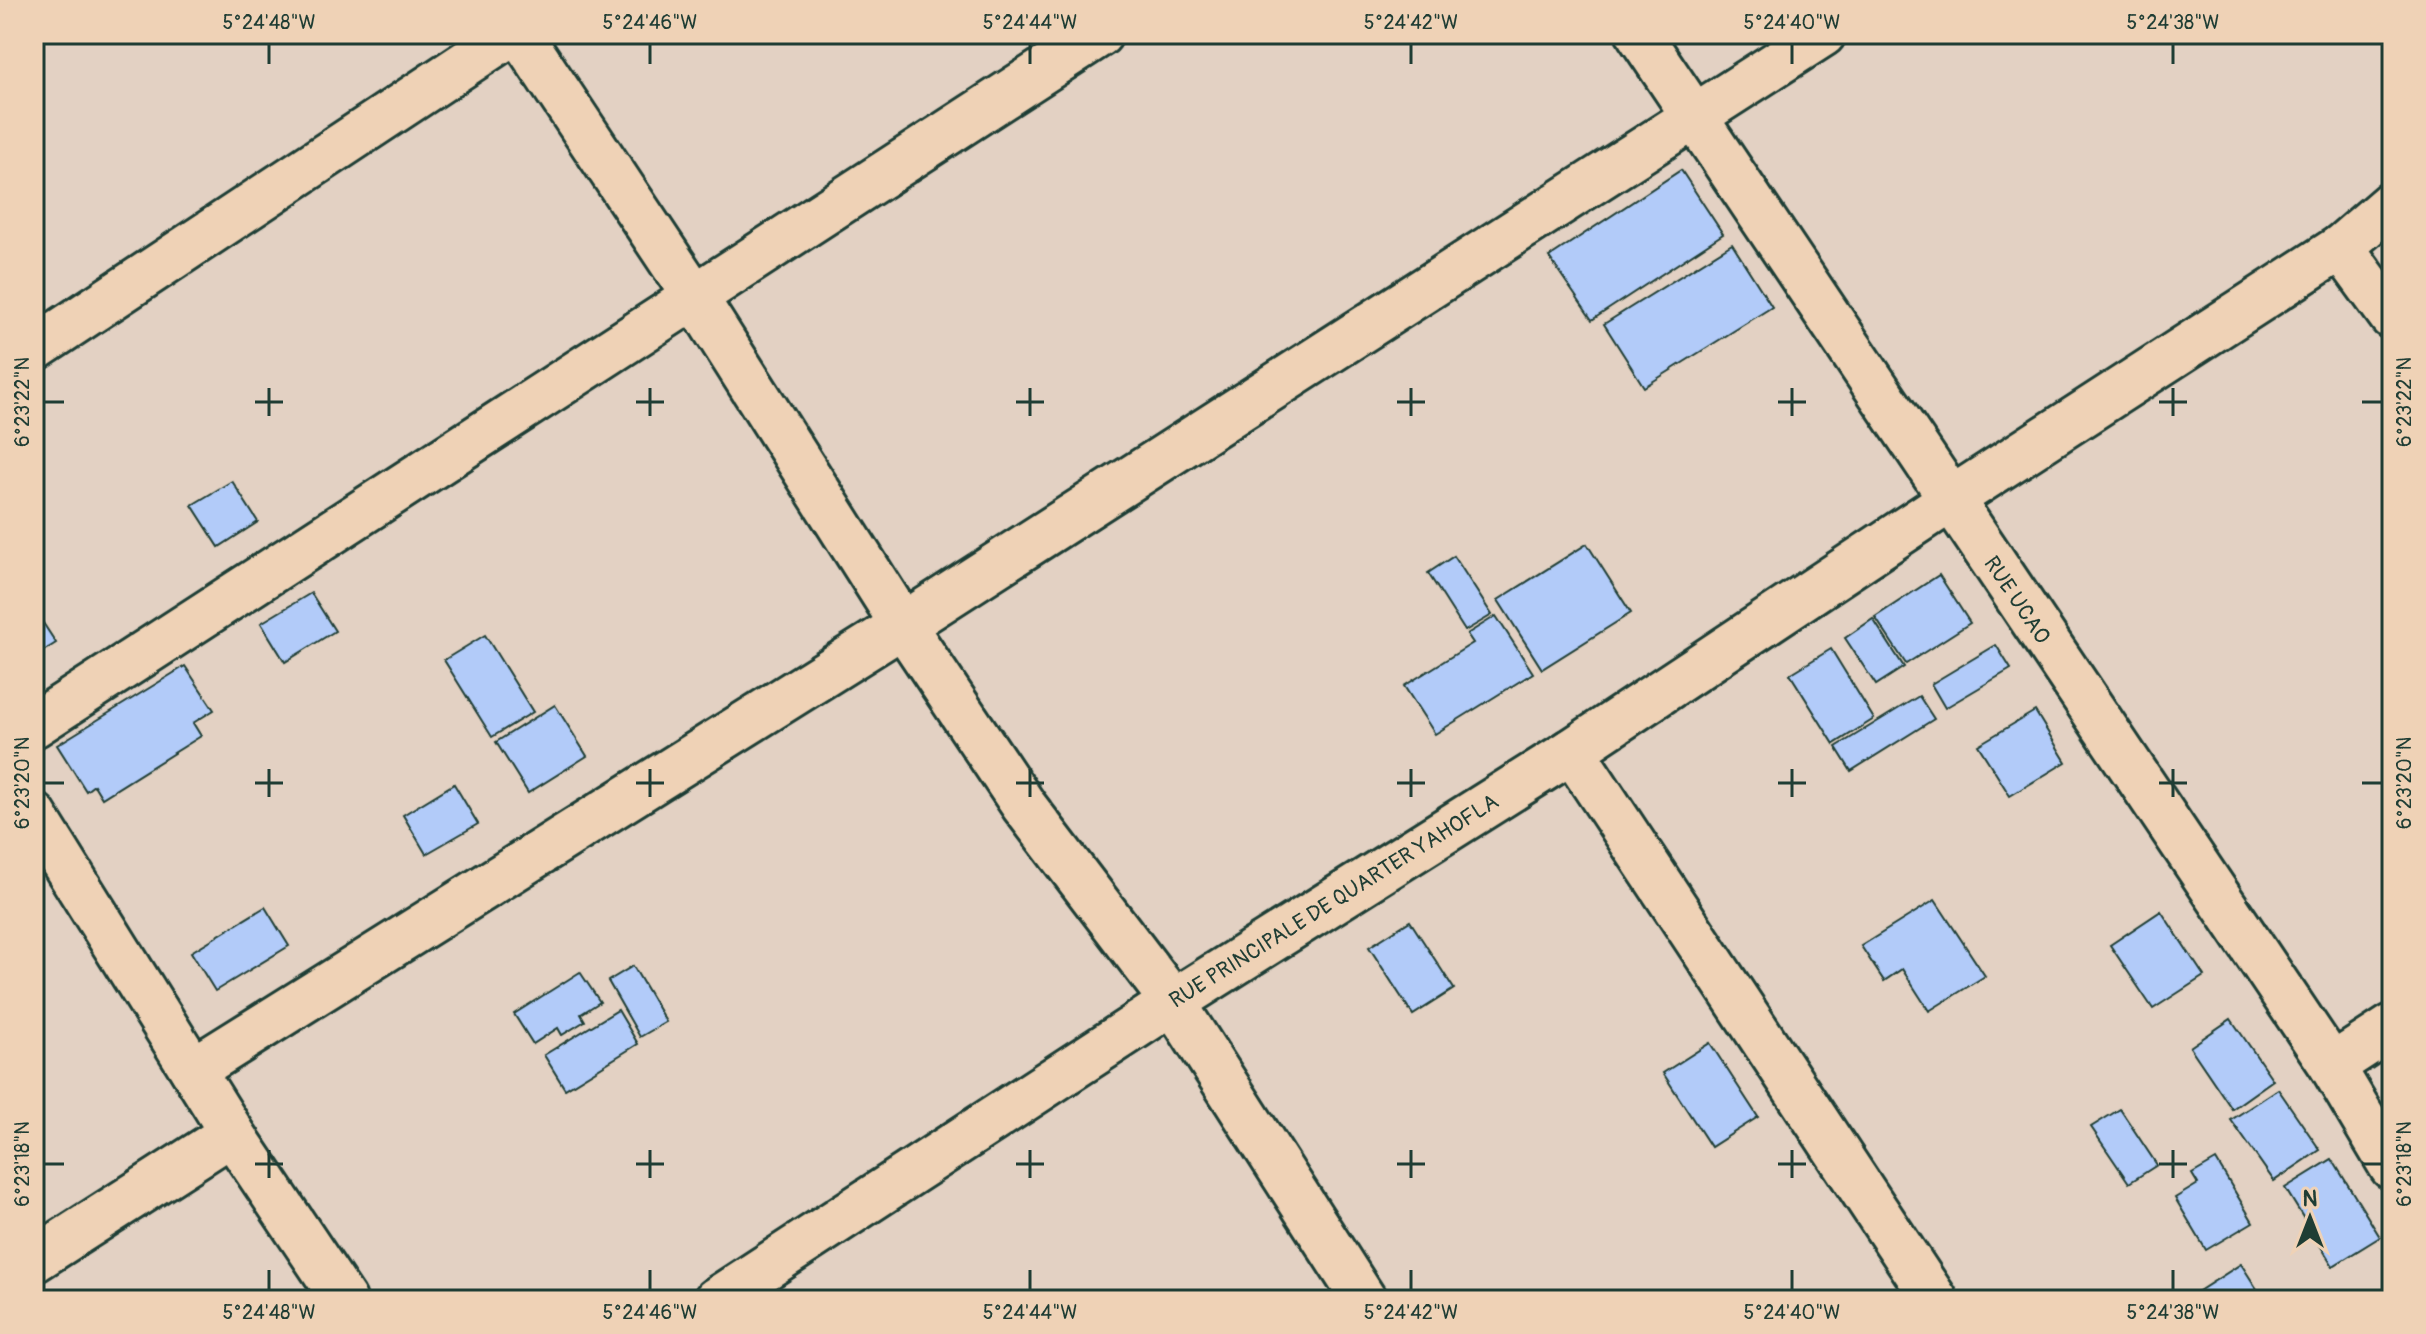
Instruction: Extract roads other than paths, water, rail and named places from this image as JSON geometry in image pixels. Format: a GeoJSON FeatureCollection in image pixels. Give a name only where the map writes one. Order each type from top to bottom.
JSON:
{"type":"FeatureCollection","features":[{"type":"Feature","properties":{"kind":"street"},"geometry":{"type":"LineString","coordinates":[[34,349],[510,34]]}},
{"type":"Feature","properties":{"kind":"street"},"geometry":{"type":"LineString","coordinates":[[520,34],[695,297],[903,625],[1024,806],[1173,1002],[1364,1300]]}},
{"type":"Feature","properties":{"kind":"street"},"geometry":{"type":"LineString","coordinates":[[34,725],[1100,34]]}},
{"type":"Feature","properties":{"kind":"street","name":"RUE UCAO"},"geometry":{"type":"LineString","coordinates":[[1639,34],[2332,1066],[2392,1167]]}},
{"type":"Feature","properties":{"kind":"street"},"geometry":{"type":"LineString","coordinates":[[193,1070],[903,625],[1823,34]]}},
{"type":"Feature","properties":{"kind":"street","name":"RUE PRINCIPALE DE QUARTER YAHOFLA"},"geometry":{"type":"LineString","coordinates":[[716,1300],[1173,1002],[1572,751],[1950,500],[2341,247],[2392,203]]}},
{"type":"Feature","properties":{"kind":"street"},"geometry":{"type":"LineString","coordinates":[[2341,247],[2392,317]]}},
{"type":"Feature","properties":{"kind":"street"},"geometry":{"type":"LineString","coordinates":[[1572,751],[1935,1300]]}},
{"type":"Feature","properties":{"kind":"street"},"geometry":{"type":"LineString","coordinates":[[34,815],[232,1133],[344,1300]]}},
{"type":"Feature","properties":{"kind":"street"},"geometry":{"type":"LineString","coordinates":[[2332,1066],[2392,1027]]}},
{"type":"Feature","properties":{"kind":"street"},"geometry":{"type":"LineString","coordinates":[[34,1260],[232,1133]]}}]}
